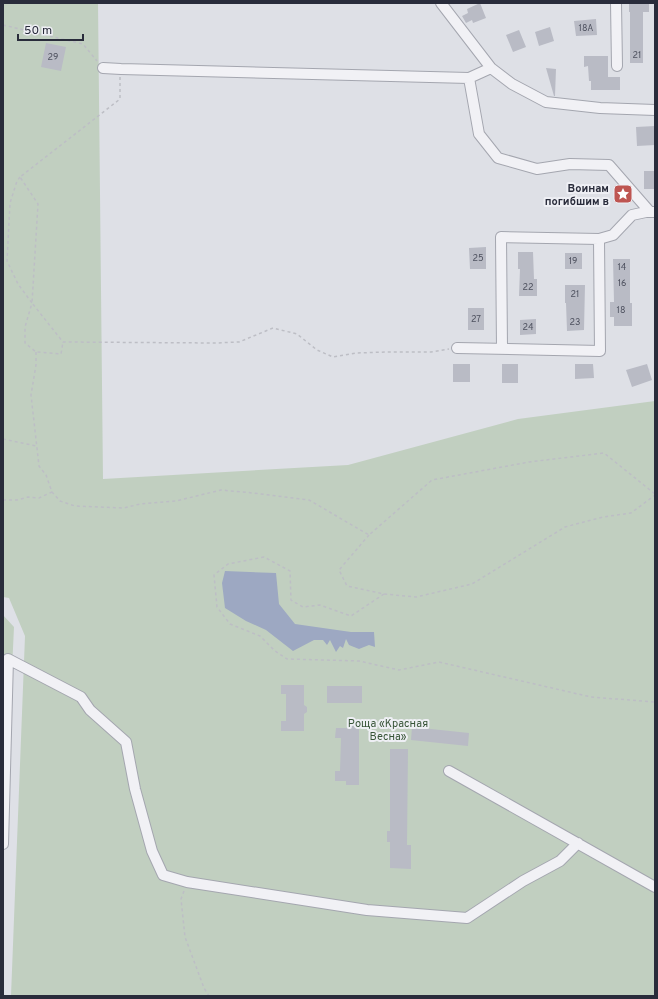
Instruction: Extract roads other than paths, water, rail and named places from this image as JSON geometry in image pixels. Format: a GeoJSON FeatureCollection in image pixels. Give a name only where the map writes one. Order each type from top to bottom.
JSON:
{"type":"FeatureCollection","features":[{"type":"Feature","properties":{"kind":"street"},"geometry":{"type":"LineString","coordinates":[[441,3],[492,68],[512,84],[546,102],[600,108],[655,110]]}},
{"type":"Feature","properties":{"kind":"street"},"geometry":{"type":"LineString","coordinates":[[616,3],[618,66]]}},
{"type":"Feature","properties":{"kind":"street"},"geometry":{"type":"LineString","coordinates":[[103,68],[469,78],[492,68]]}},
{"type":"Feature","properties":{"kind":"street"},"geometry":{"type":"LineString","coordinates":[[469,78],[479,134],[498,158],[537,168],[570,164],[609,165],[653,212]]}},
{"type":"Feature","properties":{"kind":"street"},"geometry":{"type":"LineString","coordinates":[[502,348],[502,237],[599,239],[612,235],[632,215],[653,212]]}},
{"type":"Feature","properties":{"kind":"street"},"geometry":{"type":"LineString","coordinates":[[457,348],[502,348],[600,352],[599,239]]}},
{"type":"Feature","properties":{"kind":"street"},"geometry":{"type":"LineString","coordinates":[[3,844],[5,660],[81,697],[90,710],[126,742],[135,789],[152,851],[163,875],[187,882],[367,910],[467,918],[523,880],[560,861],[578,843]]}},
{"type":"Feature","properties":{"kind":"street"},"geometry":{"type":"LineString","coordinates":[[449,771],[655,887]]}},
{"type":"Feature","properties":{"kind":"water"},"geometry":{"type":"Polygon","coordinates":[[[225,571],[276,573],[279,604],[295,624],[351,632],[374,632],[375,647],[369,645],[359,649],[349,645],[346,639],[343,648],[340,646],[336,652],[330,640],[327,645],[323,640],[314,640],[293,651],[266,630],[246,621],[225,608],[222,583],[225,571]]]}},
{"type":"Feature","properties":{"kind":"place","name":"Воинам погибшим в"},"geometry":{"type":"Point","coordinates":[623,194]}},
{"type":"Feature","properties":{"kind":"park label","name":"Роща «Красная Весна»"},"geometry":{"type":"Point","coordinates":[388,729]}}]}
